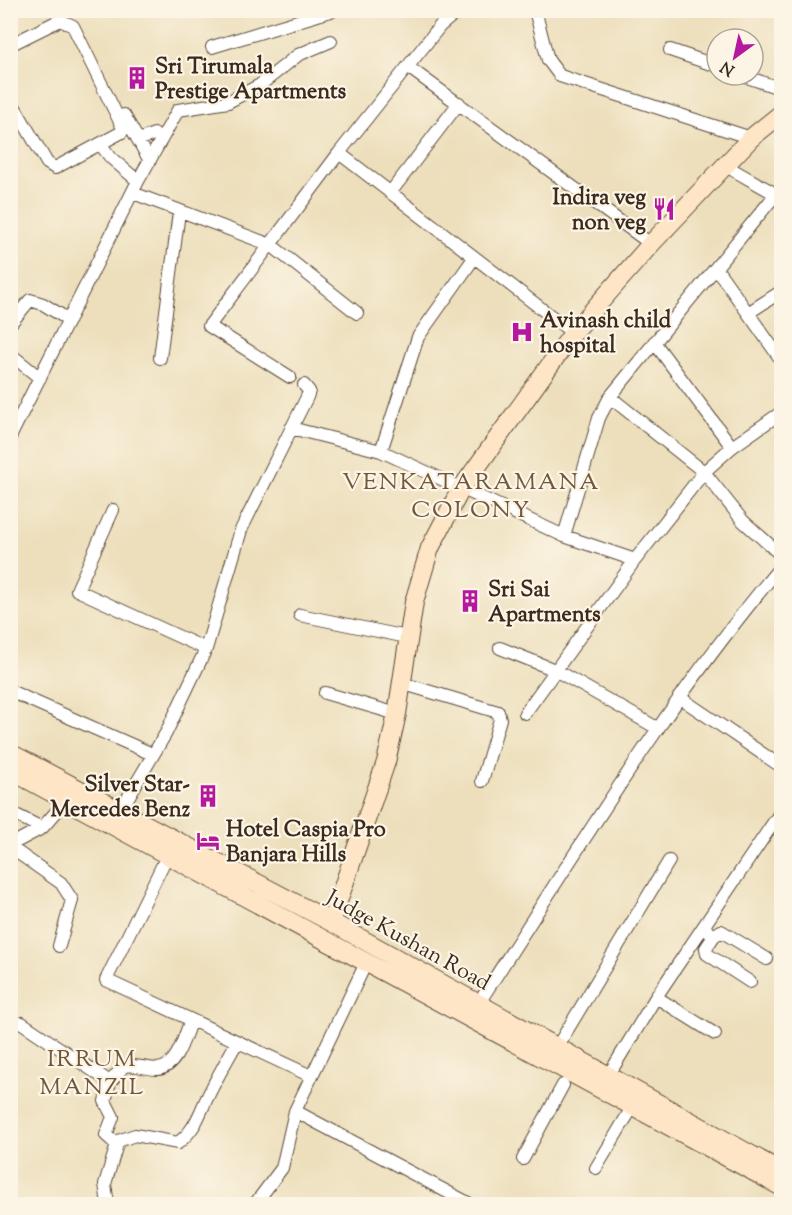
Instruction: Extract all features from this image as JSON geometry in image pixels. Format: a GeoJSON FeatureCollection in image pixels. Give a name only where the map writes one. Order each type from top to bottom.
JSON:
{"type":"FeatureCollection","features":[{"type":"Feature","properties":{"kind":"main road"},"geometry":{"type":"LineString","coordinates":[[332,922],[386,762],[397,714],[407,637],[430,548],[461,489],[573,333],[651,244],[751,138],[782,113]]}},
{"type":"Feature","properties":{"kind":"main road","name":"Judge Kushan Road"},"geometry":{"type":"LineString","coordinates":[[10,753],[332,922],[556,1047],[633,1106],[782,1187]]}},
{"type":"Feature","properties":{"kind":"main road","name":"Judge Kushan Road"},"geometry":{"type":"LineString","coordinates":[[10,770],[366,963],[782,1172]]}},
{"type":"Feature","properties":{"kind":"street"},"geometry":{"type":"LineString","coordinates":[[212,47],[334,10]]}},
{"type":"Feature","properties":{"kind":"street"},"geometry":{"type":"LineString","coordinates":[[290,377],[209,326],[339,153],[440,26],[459,10]]}},
{"type":"Feature","properties":{"kind":"street"},"geometry":{"type":"LineString","coordinates":[[535,10],[548,60],[560,76],[704,120],[751,138]]}},
{"type":"Feature","properties":{"kind":"street"},"geometry":{"type":"LineString","coordinates":[[10,45],[60,20],[73,26],[123,128],[120,135],[101,145],[60,166],[50,166],[10,99]]}},
{"type":"Feature","properties":{"kind":"street"},"geometry":{"type":"LineString","coordinates":[[10,437],[138,181],[178,110],[228,102],[260,85],[298,55],[331,41]]}},
{"type":"Feature","properties":{"kind":"street"},"geometry":{"type":"LineString","coordinates":[[670,50],[705,62]]}},
{"type":"Feature","properties":{"kind":"street"},"geometry":{"type":"LineString","coordinates":[[408,67],[651,244]]}},
{"type":"Feature","properties":{"kind":"street"},"geometry":{"type":"LineString","coordinates":[[101,72],[150,161]]}},
{"type":"Feature","properties":{"kind":"street"},"geometry":{"type":"LineString","coordinates":[[765,83],[782,89]]}},
{"type":"Feature","properties":{"kind":"street"},"geometry":{"type":"LineString","coordinates":[[390,193],[459,103]]}},
{"type":"Feature","properties":{"kind":"street"},"geometry":{"type":"LineString","coordinates":[[138,140],[153,134]]}},
{"type":"Feature","properties":{"kind":"street"},"geometry":{"type":"LineString","coordinates":[[101,145],[111,158],[138,181]]}},
{"type":"Feature","properties":{"kind":"street"},"geometry":{"type":"LineString","coordinates":[[339,153],[573,333]]}},
{"type":"Feature","properties":{"kind":"street"},"geometry":{"type":"LineString","coordinates":[[564,536],[599,418],[610,397],[716,268],[779,196],[726,166]]}},
{"type":"Feature","properties":{"kind":"street"},"geometry":{"type":"LineString","coordinates":[[133,193],[179,212],[271,244],[357,313]]}},
{"type":"Feature","properties":{"kind":"street"},"geometry":{"type":"LineString","coordinates":[[160,358],[179,212]]}},
{"type":"Feature","properties":{"kind":"street"},"geometry":{"type":"LineString","coordinates":[[381,451],[418,337],[474,258]]}},
{"type":"Feature","properties":{"kind":"street"},"geometry":{"type":"LineString","coordinates":[[716,268],[782,362]]}},
{"type":"Feature","properties":{"kind":"street"},"geometry":{"type":"LineString","coordinates":[[748,313],[782,291]]}},
{"type":"Feature","properties":{"kind":"street"},"geometry":{"type":"LineString","coordinates":[[10,324],[30,300],[43,304],[69,320]]}},
{"type":"Feature","properties":{"kind":"street"},"geometry":{"type":"LineString","coordinates":[[654,342],[732,447]]}},
{"type":"Feature","properties":{"kind":"street"},"geometry":{"type":"LineString","coordinates":[[10,354],[40,378]]}},
{"type":"Feature","properties":{"kind":"street"},"geometry":{"type":"LineString","coordinates":[[120,811],[166,732],[206,650],[241,530],[309,391],[304,385]]}},
{"type":"Feature","properties":{"kind":"street"},"geometry":{"type":"LineString","coordinates":[[610,397],[704,472],[742,521],[782,556]]}},
{"type":"Feature","properties":{"kind":"street"},"geometry":{"type":"LineString","coordinates":[[525,713],[635,560],[704,472],[732,447],[782,412]]}},
{"type":"Feature","properties":{"kind":"street"},"geometry":{"type":"LineString","coordinates":[[291,428],[381,451],[564,536],[635,560]]}},
{"type":"Feature","properties":{"kind":"street"},"geometry":{"type":"LineString","coordinates":[[113,510],[77,590],[206,650]]}},
{"type":"Feature","properties":{"kind":"street"},"geometry":{"type":"LineString","coordinates":[[478,1004],[657,728],[732,624],[782,565]]}},
{"type":"Feature","properties":{"kind":"street"},"geometry":{"type":"LineString","coordinates":[[300,615],[407,637]]}},
{"type":"Feature","properties":{"kind":"street"},"geometry":{"type":"LineString","coordinates":[[500,648],[555,670],[657,728]]}},
{"type":"Feature","properties":{"kind":"street"},"geometry":{"type":"LineString","coordinates":[[401,683],[498,712],[500,718],[482,781]]}},
{"type":"Feature","properties":{"kind":"street"},"geometry":{"type":"LineString","coordinates":[[10,691],[152,754]]}},
{"type":"Feature","properties":{"kind":"street"},"geometry":{"type":"LineString","coordinates":[[325,693],[397,714]]}},
{"type":"Feature","properties":{"kind":"street"},"geometry":{"type":"LineString","coordinates":[[679,697],[782,767]]}},
{"type":"Feature","properties":{"kind":"street"},"geometry":{"type":"LineString","coordinates":[[58,946],[72,900],[61,883],[10,846],[42,828],[66,801]]}},
{"type":"Feature","properties":{"kind":"street"},"geometry":{"type":"LineString","coordinates":[[604,1082],[656,998],[782,810]]}},
{"type":"Feature","properties":{"kind":"street"},"geometry":{"type":"LineString","coordinates":[[10,812],[42,828]]}},
{"type":"Feature","properties":{"kind":"street"},"geometry":{"type":"LineString","coordinates":[[168,854],[106,980],[311,1076]]}},
{"type":"Feature","properties":{"kind":"street"},"geometry":{"type":"LineString","coordinates":[[556,1047],[669,861]]}},
{"type":"Feature","properties":{"kind":"street"},"geometry":{"type":"LineString","coordinates":[[703,927],[714,936]]}},
{"type":"Feature","properties":{"kind":"street"},"geometry":{"type":"LineString","coordinates":[[750,982],[707,954],[706,948],[714,936],[721,931],[767,959]]}},
{"type":"Feature","properties":{"kind":"street"},"geometry":{"type":"LineString","coordinates":[[255,1204],[282,1168],[295,1111],[366,963]]}},
{"type":"Feature","properties":{"kind":"street"},"geometry":{"type":"LineString","coordinates":[[656,998],[715,1034]]}},
{"type":"Feature","properties":{"kind":"street"},"geometry":{"type":"LineString","coordinates":[[116,1144],[106,1135],[113,1116],[105,1101],[110,1082],[124,1066],[158,1069],[168,1065],[174,1060],[191,1020]]}},
{"type":"Feature","properties":{"kind":"street"},"geometry":{"type":"LineString","coordinates":[[22,1023],[110,1082]]}},
{"type":"Feature","properties":{"kind":"street"},"geometry":{"type":"LineString","coordinates":[[108,1204],[104,1194],[105,1184],[118,1141],[135,1135],[178,1143],[186,1137],[200,1118],[207,1098],[237,1042]]}},
{"type":"Feature","properties":{"kind":"street"},"geometry":{"type":"LineString","coordinates":[[523,1159],[563,1085]]}},
{"type":"Feature","properties":{"kind":"street"},"geometry":{"type":"LineString","coordinates":[[596,1168],[633,1106]]}},
{"type":"Feature","properties":{"kind":"street"},"geometry":{"type":"LineString","coordinates":[[295,1111],[470,1204]]}},
{"type":"Feature","properties":{"kind":"place","name":"Sri Tirumala Prestige Apartments"},"geometry":{"type":"Point","coordinates":[137,78]}},
{"type":"Feature","properties":{"kind":"place","name":"Indira veg non veg"},"geometry":{"type":"Point","coordinates":[664,209]}},
{"type":"Feature","properties":{"kind":"place","name":"Avinash child hospital"},"geometry":{"type":"Point","coordinates":[522,332]}},
{"type":"Feature","properties":{"kind":"place","name":"Sri Sai Apartments"},"geometry":{"type":"Point","coordinates":[470,601]}},
{"type":"Feature","properties":{"kind":"place","name":"Silver Star- Mercedes Benz"},"geometry":{"type":"Point","coordinates":[208,796]}},
{"type":"Feature","properties":{"kind":"place","name":"Hotel Caspia Pro Banjara Hills"},"geometry":{"type":"Point","coordinates":[208,841]}},
{"type":"Feature","properties":{"kind":"district","name":"VENKATARAMANA COLONY"},"geometry":{"type":"Point","coordinates":[471,495]}},
{"type":"Feature","properties":{"kind":"district","name":"IRRUM MANZIL"},"geometry":{"type":"Point","coordinates":[92,1072]}}]}
